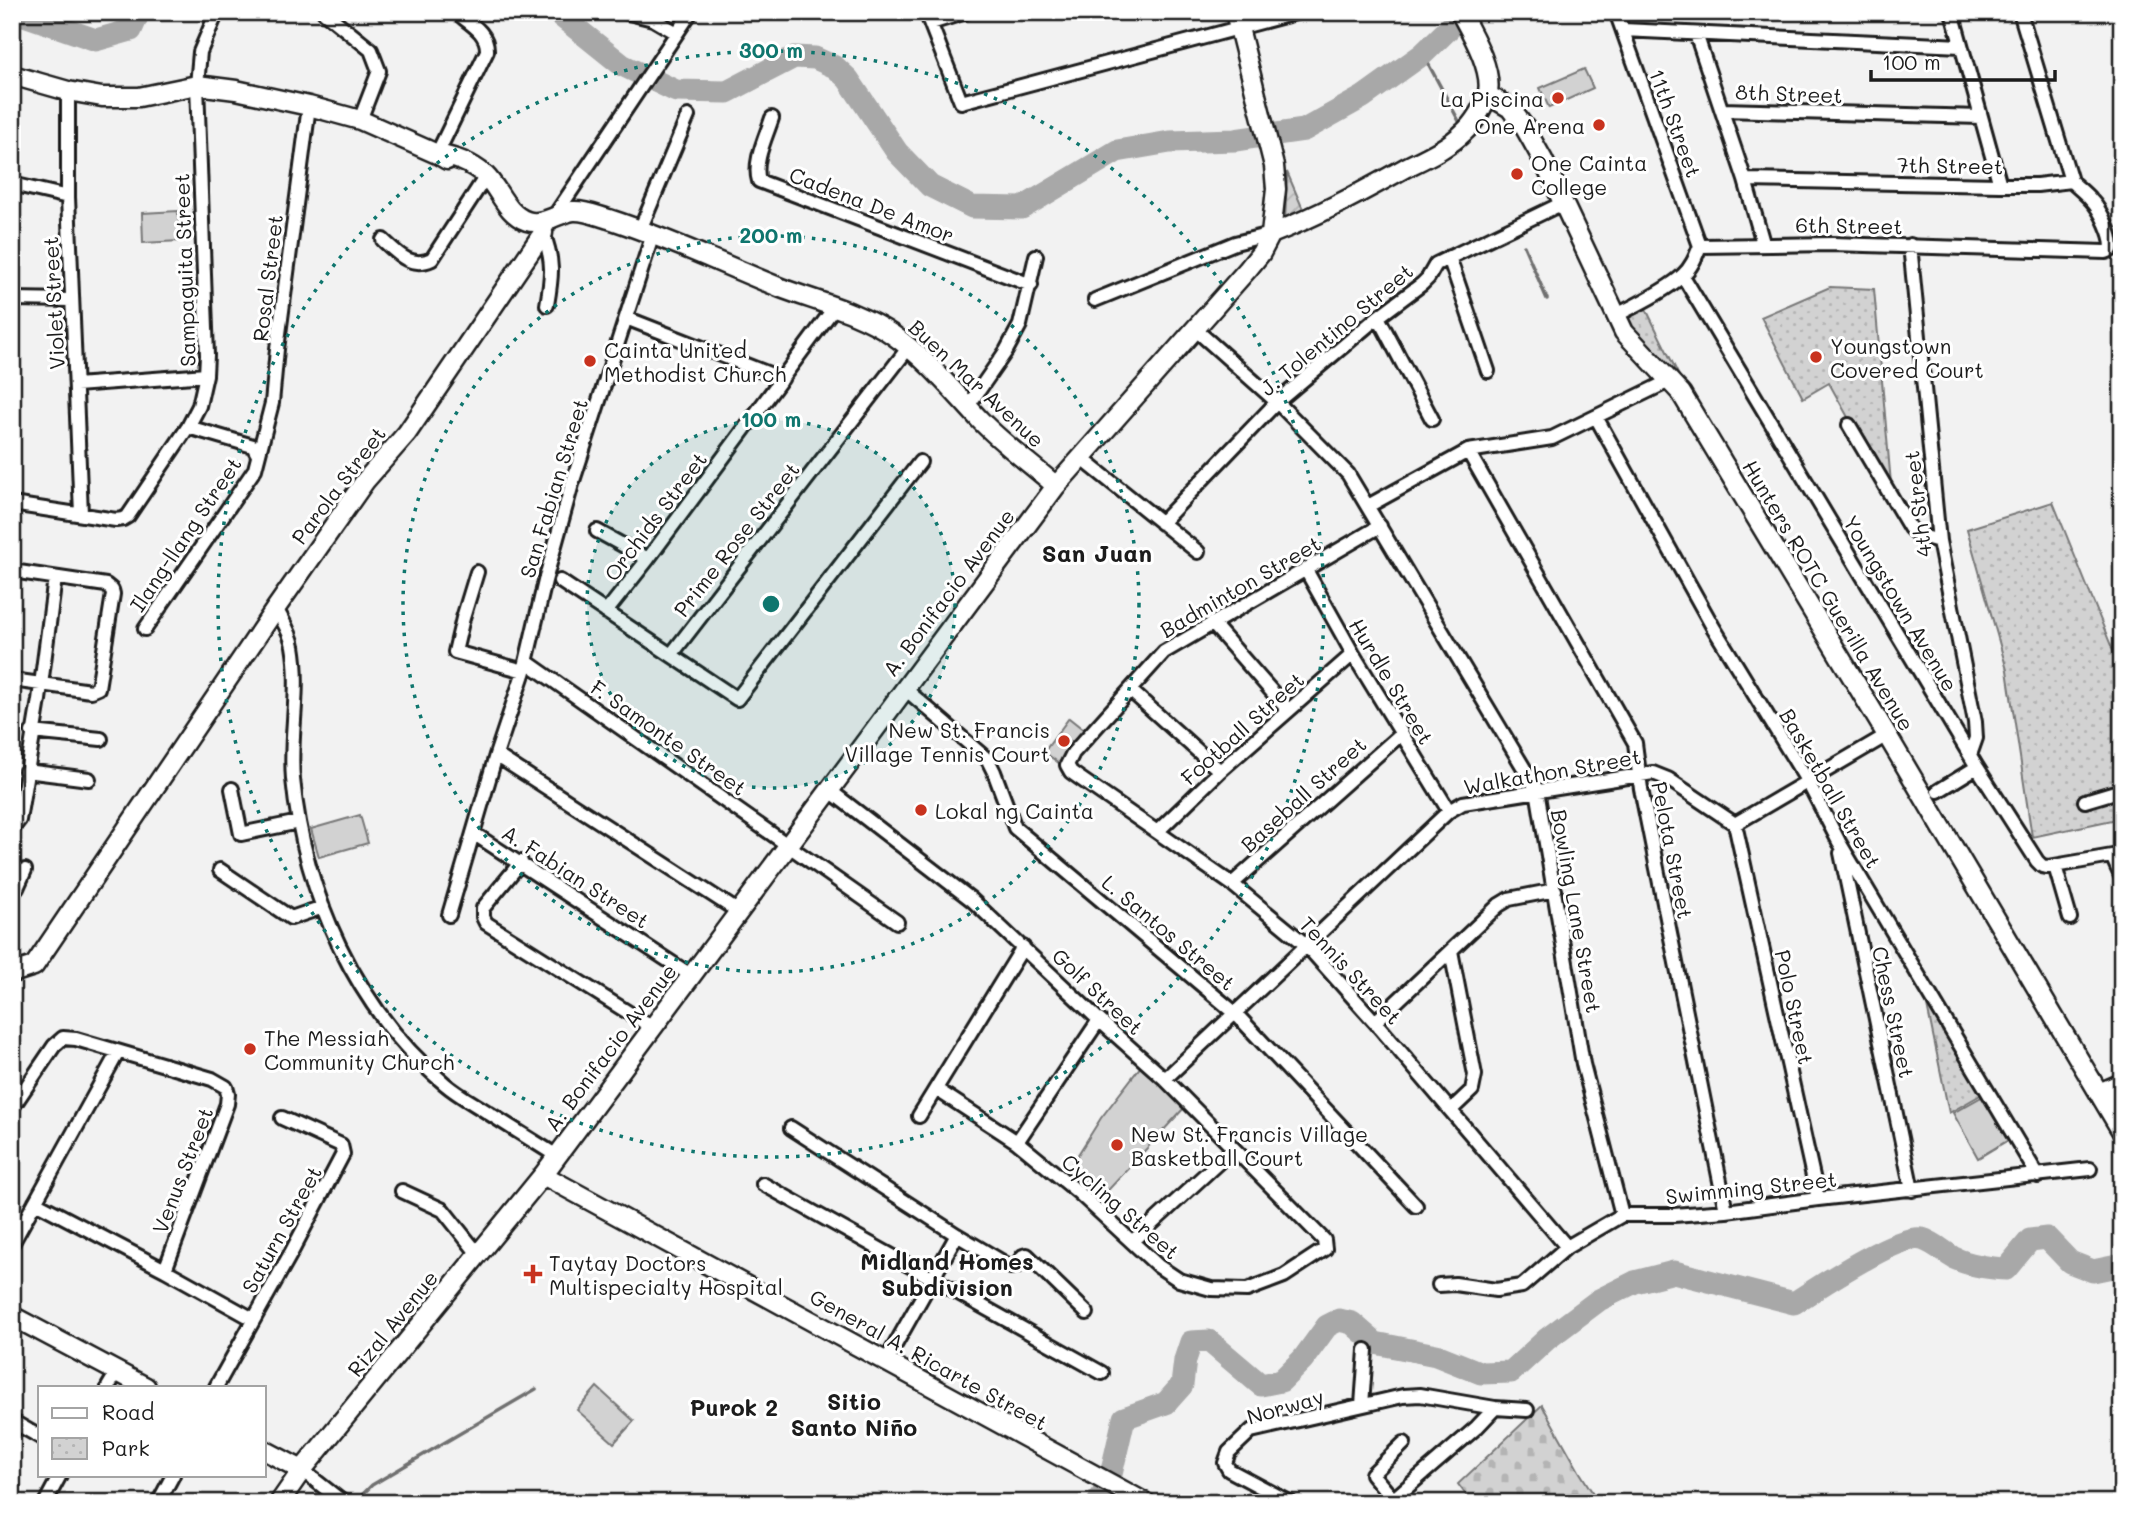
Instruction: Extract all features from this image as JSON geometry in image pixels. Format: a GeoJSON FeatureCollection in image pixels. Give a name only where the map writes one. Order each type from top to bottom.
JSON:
{"type":"FeatureCollection","features":[{"type":"Feature","properties":{"kind":"street","name":"Sampaguita Street"},"geometry":{"type":"LineString","coordinates":[[12,504],[123,519],[128,516],[188,427],[199,406],[206,375],[207,355],[197,85],[200,51],[217,12]]}},
{"type":"Feature","properties":{"kind":"street"},"geometry":{"type":"LineString","coordinates":[[324,12],[371,50],[379,71],[360,120]]}},
{"type":"Feature","properties":{"kind":"street"},"geometry":{"type":"LineString","coordinates":[[437,154],[487,51],[488,41],[483,33],[456,12]]}},
{"type":"Feature","properties":{"kind":"street"},"geometry":{"type":"LineString","coordinates":[[625,12],[653,19],[677,33]]}},
{"type":"Feature","properties":{"kind":"street","name":"Parola Street"},"geometry":{"type":"LineString","coordinates":[[12,972],[34,966],[276,608],[365,481],[407,433],[691,12]]}},
{"type":"Feature","properties":{"kind":"street"},"geometry":{"type":"LineString","coordinates":[[966,12],[928,18],[961,102],[1237,20],[1299,12]]}},
{"type":"Feature","properties":{"kind":"street"},"geometry":{"type":"LineString","coordinates":[[1095,300],[1235,243],[1271,234],[1360,193],[1456,139],[1470,127],[1488,94],[1486,65],[1460,12]]}},
{"type":"Feature","properties":{"kind":"street","name":"11th Street"},"geometry":{"type":"LineString","coordinates":[[1616,12],[1700,246]]}},
{"type":"Feature","properties":{"kind":"street"},"geometry":{"type":"LineString","coordinates":[[1952,12],[2000,186]]}},
{"type":"Feature","properties":{"kind":"street"},"geometry":{"type":"LineString","coordinates":[[2020,12],[2071,181]]}},
{"type":"Feature","properties":{"kind":"street","name":"A. Bonifacio Avenue"},"geometry":{"type":"LineString","coordinates":[[543,1175],[1056,486],[1255,260],[1271,234],[1276,189],[1274,166],[1237,20]]}},
{"type":"Feature","properties":{"kind":"street"},"geometry":{"type":"LineString","coordinates":[[1622,30],[1961,46]]}},
{"type":"Feature","properties":{"kind":"street"},"geometry":{"type":"LineString","coordinates":[[1696,34],[1763,243]]}},
{"type":"Feature","properties":{"kind":"street","name":"Buen Mar Avenue"},"geometry":{"type":"LineString","coordinates":[[12,75],[68,91],[102,97],[139,97],[197,85],[236,90],[360,120],[437,154],[465,160],[486,176],[518,216],[534,222],[573,211],[588,213],[646,232],[881,328],[908,347],[982,422],[1056,486]]}},
{"type":"Feature","properties":{"kind":"street","name":"Violet Street"},"geometry":{"type":"LineString","coordinates":[[68,91],[71,300],[81,514]]}},
{"type":"Feature","properties":{"kind":"street","name":"Hunters ROTC Guerilla Avenue"},"geometry":{"type":"LineString","coordinates":[[1488,94],[1510,108],[1525,128],[1624,332],[1681,394],[1701,426],[2122,1132]]}},
{"type":"Feature","properties":{"kind":"street","name":"Rosal Street"},"geometry":{"type":"LineString","coordinates":[[258,455],[272,403],[309,106]]}},
{"type":"Feature","properties":{"kind":"street","name":"8th Street"},"geometry":{"type":"LineString","coordinates":[[1722,110],[1981,117]]}},
{"type":"Feature","properties":{"kind":"street","name":"San Fabian Street"},"geometry":{"type":"LineString","coordinates":[[449,915],[496,755],[526,667],[545,581],[572,484],[626,318],[646,232],[688,116]]}},
{"type":"Feature","properties":{"kind":"street","name":"Cadena De Amor"},"geometry":{"type":"LineString","coordinates":[[772,118],[758,164],[760,181],[1031,285]]}},
{"type":"Feature","properties":{"kind":"street"},"geometry":{"type":"LineString","coordinates":[[383,240],[399,256],[413,263],[432,259],[486,176]]}},
{"type":"Feature","properties":{"kind":"street","name":"7th Street"},"geometry":{"type":"LineString","coordinates":[[1745,180],[2000,186],[2071,181]]}},
{"type":"Feature","properties":{"kind":"street","name":"6th Street"},"geometry":{"type":"LineString","coordinates":[[1700,246],[1763,243],[2106,252],[2111,250],[2112,237],[2093,202],[2071,181]]}},
{"type":"Feature","properties":{"kind":"street"},"geometry":{"type":"LineString","coordinates":[[12,184],[68,197]]}},
{"type":"Feature","properties":{"kind":"street","name":"J. Tolentino Street"},"geometry":{"type":"LineString","coordinates":[[1161,523],[1278,402],[1378,317],[1422,284],[1436,264],[1563,204]]}},
{"type":"Feature","properties":{"kind":"street"},"geometry":{"type":"LineString","coordinates":[[543,233],[552,263],[547,305]]}},
{"type":"Feature","properties":{"kind":"street","name":"4th Street"},"geometry":{"type":"LineString","coordinates":[[1910,245],[1939,541],[1975,722],[1976,738],[1970,755]]}},
{"type":"Feature","properties":{"kind":"street"},"geometry":{"type":"LineString","coordinates":[[1615,316],[1683,276],[1700,246]]}},
{"type":"Feature","properties":{"kind":"street"},"geometry":{"type":"LineString","coordinates":[[968,406],[1006,351],[1020,325],[1036,256]]}},
{"type":"Feature","properties":{"kind":"street"},"geometry":{"type":"LineString","coordinates":[[1449,257],[1488,371]]}},
{"type":"Feature","properties":{"kind":"street","name":"Youngstown Avenue"},"geometry":{"type":"LineString","coordinates":[[1683,276],[1977,767],[2037,861],[2042,866],[2055,866]]}},
{"type":"Feature","properties":{"kind":"street"},"geometry":{"type":"LineString","coordinates":[[12,299],[71,300]]}},
{"type":"Feature","properties":{"kind":"street","name":"Orchids Street"},"geometry":{"type":"LineString","coordinates":[[606,612],[834,308]]}},
{"type":"Feature","properties":{"kind":"street"},"geometry":{"type":"LineString","coordinates":[[1378,317],[1432,419]]}},
{"type":"Feature","properties":{"kind":"street"},"geometry":{"type":"LineString","coordinates":[[626,318],[782,379]]}},
{"type":"Feature","properties":{"kind":"street","name":"Bowling Lane Street"},"geometry":{"type":"LineString","coordinates":[[1195,329],[1278,402],[1348,474],[1537,790],[1583,1064],[1622,1215]]}},
{"type":"Feature","properties":{"kind":"street","name":"Prime Rose Street"},"geometry":{"type":"LineString","coordinates":[[671,655],[908,347]]}},
{"type":"Feature","properties":{"kind":"street"},"geometry":{"type":"LineString","coordinates":[[76,384],[206,375]]}},
{"type":"Feature","properties":{"kind":"street","name":"Badminton Street"},"geometry":{"type":"LineString","coordinates":[[1067,765],[1073,753],[1164,652],[1306,570],[1374,516],[1468,451],[1543,441],[1669,381]]}},
{"type":"Feature","properties":{"kind":"street","name":"Basketball Street"},"geometry":{"type":"LineString","coordinates":[[1596,417],[1713,627],[1808,782],[1839,842],[2038,1176]]}},
{"type":"Feature","properties":{"kind":"street"},"geometry":{"type":"LineString","coordinates":[[1849,425],[1910,528],[1918,535],[1939,541]]}},
{"type":"Feature","properties":{"kind":"street","name":"Ilang-llang Street"},"geometry":{"type":"LineString","coordinates":[[145,629],[255,469],[258,455],[253,446],[188,427]]}},
{"type":"Feature","properties":{"kind":"street","name":"Pelota Street"},"geometry":{"type":"LineString","coordinates":[[1468,451],[1635,743],[1726,1211]]}},
{"type":"Feature","properties":{"kind":"street"},"geometry":{"type":"LineString","coordinates":[[1080,457],[1198,552]]}},
{"type":"Feature","properties":{"kind":"street"},"geometry":{"type":"LineString","coordinates":[[560,582],[737,699],[920,462]]}},
{"type":"Feature","properties":{"kind":"street"},"geometry":{"type":"LineString","coordinates":[[1918,535],[1937,526]]}},
{"type":"Feature","properties":{"kind":"street"},"geometry":{"type":"LineString","coordinates":[[597,531],[648,559]]}},
{"type":"Feature","properties":{"kind":"street","name":"Hurdle Street"},"geometry":{"type":"LineString","coordinates":[[1306,570],[1353,654],[1448,811]]}},
{"type":"Feature","properties":{"kind":"street"},"geometry":{"type":"LineString","coordinates":[[12,571],[106,585],[113,590],[98,688],[91,691],[12,681]]}},
{"type":"Feature","properties":{"kind":"street","name":"F. Samonte Street"},"geometry":{"type":"LineString","coordinates":[[477,572],[455,652],[526,667],[789,844],[897,922]]}},
{"type":"Feature","properties":{"kind":"street"},"geometry":{"type":"LineString","coordinates":[[12,829],[19,820],[55,578]]}},
{"type":"Feature","properties":{"kind":"street"},"geometry":{"type":"LineString","coordinates":[[276,608],[293,644],[296,681],[293,776],[299,822],[323,907],[347,960],[373,1005],[407,1047],[446,1085],[557,1156]]}},
{"type":"Feature","properties":{"kind":"street"},"geometry":{"type":"LineString","coordinates":[[1212,623],[1288,710]]}},
{"type":"Feature","properties":{"kind":"street","name":"Football Street"},"geometry":{"type":"LineString","coordinates":[[1158,831],[1220,771],[1353,654]]}},
{"type":"Feature","properties":{"kind":"street","name":"L. Santos Street"},"geometry":{"type":"LineString","coordinates":[[904,688],[988,760],[1015,828],[1236,1013],[1416,1206]]}},
{"type":"Feature","properties":{"kind":"street"},"geometry":{"type":"LineString","coordinates":[[1130,690],[1220,771]]}},
{"type":"Feature","properties":{"kind":"street"},"geometry":{"type":"LineString","coordinates":[[1956,732],[1975,722]]}},
{"type":"Feature","properties":{"kind":"street"},"geometry":{"type":"LineString","coordinates":[[32,732],[101,739]]}},
{"type":"Feature","properties":{"kind":"street","name":"Baseball Street"},"geometry":{"type":"LineString","coordinates":[[1232,884],[1401,734]]}},
{"type":"Feature","properties":{"kind":"street"},"geometry":{"type":"LineString","coordinates":[[1735,824],[1887,735]]}},
{"type":"Feature","properties":{"kind":"street"},"geometry":{"type":"LineString","coordinates":[[496,755],[739,912]]}},
{"type":"Feature","properties":{"kind":"street","name":"Tennis Street"},"geometry":{"type":"LineString","coordinates":[[1067,765],[1078,777],[1232,884],[1306,944],[1376,1022],[1567,1247]]}},
{"type":"Feature","properties":{"kind":"street"},"geometry":{"type":"LineString","coordinates":[[1938,791],[1977,767]]}},
{"type":"Feature","properties":{"kind":"street"},"geometry":{"type":"LineString","coordinates":[[26,771],[89,779]]}},
{"type":"Feature","properties":{"kind":"street","name":"Walkathon Street"},"geometry":{"type":"LineString","coordinates":[[1166,1079],[1448,811],[1463,803],[1653,773],[1668,779],[1735,824]]}},
{"type":"Feature","properties":{"kind":"street"},"geometry":{"type":"LineString","coordinates":[[232,789],[241,834],[299,822]]}},
{"type":"Feature","properties":{"kind":"street","name":"Golf Street"},"geometry":{"type":"LineString","coordinates":[[829,790],[972,900],[1166,1079],[1324,1240]]}},
{"type":"Feature","properties":{"kind":"street"},"geometry":{"type":"LineString","coordinates":[[2085,801],[2122,790]]}},
{"type":"Feature","properties":{"kind":"street","name":"Polo Street"},"geometry":{"type":"LineString","coordinates":[[1735,824],[1818,1199]]}},
{"type":"Feature","properties":{"kind":"street","name":"A. Fabian Street"},"geometry":{"type":"LineString","coordinates":[[473,832],[692,976]]}},
{"type":"Feature","properties":{"kind":"street","name":"Chess Street"},"geometry":{"type":"LineString","coordinates":[[1839,842],[1912,1190]]}},
{"type":"Feature","properties":{"kind":"street"},"geometry":{"type":"LineString","coordinates":[[2070,918],[2055,866],[2117,855],[2122,878]]}},
{"type":"Feature","properties":{"kind":"street"},"geometry":{"type":"LineString","coordinates":[[521,862],[483,908],[486,923],[653,1028]]}},
{"type":"Feature","properties":{"kind":"street"},"geometry":{"type":"LineString","coordinates":[[12,888],[17,888],[25,870]]}},
{"type":"Feature","properties":{"kind":"street"},"geometry":{"type":"LineString","coordinates":[[220,870],[291,918],[323,907]]}},
{"type":"Feature","properties":{"kind":"street"},"geometry":{"type":"LineString","coordinates":[[1376,1022],[1499,905],[1509,899],[1555,890]]}},
{"type":"Feature","properties":{"kind":"street"},"geometry":{"type":"LineString","coordinates":[[919,1116],[1023,947]]}},
{"type":"Feature","properties":{"kind":"street"},"geometry":{"type":"LineString","coordinates":[[1451,951],[1475,1075],[1472,1090],[1451,1110]]}},
{"type":"Feature","properties":{"kind":"street"},"geometry":{"type":"LineString","coordinates":[[1017,1142],[1099,1020]]}},
{"type":"Feature","properties":{"kind":"street","name":"Venus Street"},"geometry":{"type":"LineString","coordinates":[[12,1108],[54,1046],[63,1038],[212,1079],[226,1087],[229,1094],[227,1104],[164,1270]]}},
{"type":"Feature","properties":{"kind":"street"},"geometry":{"type":"LineString","coordinates":[[12,1244],[118,1052]]}},
{"type":"Feature","properties":{"kind":"street"},"geometry":{"type":"LineString","coordinates":[[2099,1093],[2122,1083]]}},
{"type":"Feature","properties":{"kind":"street","name":"Cycling Street"},"geometry":{"type":"LineString","coordinates":[[936,1089],[1017,1142],[1079,1192],[1158,1266],[1179,1280],[1211,1289],[1248,1290],[1284,1276],[1325,1249],[1324,1240]]}},
{"type":"Feature","properties":{"kind":"street","name":"Saturn Street"},"geometry":{"type":"LineString","coordinates":[[217,1386],[343,1154],[341,1145],[282,1118]]}},
{"type":"Feature","properties":{"kind":"street"},"geometry":{"type":"LineString","coordinates":[[791,1128],[957,1235],[1013,1267],[1027,1255],[1087,1313]]}},
{"type":"Feature","properties":{"kind":"street"},"geometry":{"type":"LineString","coordinates":[[1132,1241],[1233,1149]]}},
{"type":"Feature","properties":{"kind":"street","name":"Swimming Street"},"geometry":{"type":"LineString","coordinates":[[1622,1215],[1726,1211],[2090,1170]]}},
{"type":"Feature","properties":{"kind":"street","name":"Rizal Avenue"},"geometry":{"type":"LineString","coordinates":[[279,1503],[302,1470],[543,1175]]}},
{"type":"Feature","properties":{"kind":"street","name":"General A. Ricarte Street"},"geometry":{"type":"LineString","coordinates":[[543,1175],[1146,1503]]}},
{"type":"Feature","properties":{"kind":"street"},"geometry":{"type":"LineString","coordinates":[[763,1184],[1102,1373]]}},
{"type":"Feature","properties":{"kind":"street"},"geometry":{"type":"LineString","coordinates":[[402,1191],[443,1210],[478,1254]]}},
{"type":"Feature","properties":{"kind":"street"},"geometry":{"type":"LineString","coordinates":[[36,1202],[253,1319]]}},
{"type":"Feature","properties":{"kind":"street"},"geometry":{"type":"LineString","coordinates":[[1439,1285],[1455,1284],[1496,1290],[1522,1286],[1567,1247],[1622,1215]]}},
{"type":"Feature","properties":{"kind":"street"},"geometry":{"type":"LineString","coordinates":[[886,1361],[957,1235]]}},
{"type":"Feature","properties":{"kind":"street"},"geometry":{"type":"LineString","coordinates":[[12,1316],[112,1380],[141,1386]]}},
{"type":"Feature","properties":{"kind":"street"},"geometry":{"type":"LineString","coordinates":[[1366,1350],[1362,1405],[1420,1395],[1495,1408],[1527,1410]]}},
{"type":"Feature","properties":{"kind":"street","name":"Norway"},"geometry":{"type":"LineString","coordinates":[[1291,1503],[1229,1471],[1225,1463],[1229,1452],[1251,1432],[1362,1405]]}},
{"type":"Feature","properties":{"kind":"street"},"geometry":{"type":"LineString","coordinates":[[1404,1443],[1372,1474],[1391,1501],[1478,1427],[1495,1408]]}},
{"type":"Feature","properties":{"kind":"street"},"geometry":{"type":"LineString","coordinates":[[12,1421],[38,1436]]}},
{"type":"Feature","properties":{"kind":"street"},"geometry":{"type":"LineString","coordinates":[[266,1451],[302,1470],[344,1503]]}},
{"type":"Feature","properties":{"kind":"street"},"geometry":{"type":"LineString","coordinates":[[45,1503],[59,1476]]}},
{"type":"Feature","properties":{"kind":"street"},"geometry":{"type":"LineString","coordinates":[[158,1503],[172,1476]]}},
{"type":"Feature","properties":{"kind":"green space","name":"La Piscina"},"geometry":{"type":"Polygon","coordinates":[[[1584,69],[1593,88],[1549,108],[1540,88],[1584,69]]]}},
{"type":"Feature","properties":{"kind":"green space"},"geometry":{"type":"Polygon","coordinates":[[[1287,172],[1305,214],[1285,223],[1287,172]]]}},
{"type":"Feature","properties":{"kind":"green space"},"geometry":{"type":"Polygon","coordinates":[[[178,211],[180,241],[143,243],[142,213],[178,211]]]}},
{"type":"Feature","properties":{"kind":"green space"},"geometry":{"type":"Polygon","coordinates":[[[1830,287],[1874,289],[1891,484],[1889,491],[1829,383],[1803,398],[1761,317],[1830,287]]]}},
{"type":"Feature","properties":{"kind":"green space"},"geometry":{"type":"Polygon","coordinates":[[[1646,309],[1680,378],[1624,320],[1646,309]]]}},
{"type":"Feature","properties":{"kind":"green space"},"geometry":{"type":"Polygon","coordinates":[[[2053,502],[2122,673],[2122,818],[2032,837],[2007,670],[1967,529],[2053,502]]]}},
{"type":"Feature","properties":{"kind":"green space","name":"New St. Francis Village Tennis Court"},"geometry":{"type":"Polygon","coordinates":[[[1069,718],[1084,730],[1059,763],[1044,752],[1069,718]]]}},
{"type":"Feature","properties":{"kind":"green space"},"geometry":{"type":"Polygon","coordinates":[[[360,815],[368,843],[319,857],[311,829],[360,815]]]}},
{"type":"Feature","properties":{"kind":"green space"},"geometry":{"type":"Polygon","coordinates":[[[1923,986],[1984,1093],[1949,1113],[1923,986]]]}},
{"type":"Feature","properties":{"kind":"green space","name":"New St. Francis Village Basketball Court"},"geometry":{"type":"Polygon","coordinates":[[[1141,1066],[1185,1107],[1100,1199],[1067,1172],[1101,1118],[1141,1066]]]}},
{"type":"Feature","properties":{"kind":"green space"},"geometry":{"type":"Polygon","coordinates":[[[1985,1095],[2010,1139],[1978,1158],[1953,1113],[1985,1095]]]}},
{"type":"Feature","properties":{"kind":"green space"},"geometry":{"type":"Polygon","coordinates":[[[597,1387],[634,1421],[614,1443],[577,1410],[597,1387]]]}},
{"type":"Feature","properties":{"kind":"green space"},"geometry":{"type":"Polygon","coordinates":[[[1542,1405],[1599,1503],[1472,1503],[1458,1484],[1542,1405]]]}},
{"type":"Feature","properties":{"kind":"waterway"},"geometry":{"type":"LineString","coordinates":[[15,12],[96,40],[131,30],[139,12]]}},
{"type":"Feature","properties":{"kind":"waterway"},"geometry":{"type":"LineString","coordinates":[[556,12],[622,65],[676,91],[727,92],[794,57],[815,58],[835,67],[848,79],[897,152],[930,186],[972,207],[1022,208],[1117,151],[1170,142],[1235,140],[1304,130],[1363,97],[1423,54],[1466,12]]}},
{"type":"Feature","properties":{"kind":"waterway"},"geometry":{"type":"LineString","coordinates":[[1423,54],[1460,123]]}},
{"type":"Feature","properties":{"kind":"waterway"},"geometry":{"type":"LineString","coordinates":[[1524,246],[1547,299]]}},
{"type":"Feature","properties":{"kind":"waterway"},"geometry":{"type":"LineString","coordinates":[[1098,1503],[1109,1483],[1124,1418],[1166,1403],[1182,1385],[1185,1360],[1191,1342],[1209,1341],[1261,1385],[1281,1381],[1303,1359],[1327,1326],[1339,1320],[1352,1323],[1375,1343],[1436,1355],[1481,1373],[1511,1372],[1547,1339],[1599,1300],[1635,1282],[1674,1272],[1794,1303],[1877,1253],[1911,1239],[1926,1240],[1960,1261],[1993,1268],[2006,1269],[2030,1240],[2047,1238],[2070,1262],[2093,1271],[2122,1265]]}},
{"type":"Feature","properties":{"kind":"waterway"},"geometry":{"type":"LineString","coordinates":[[354,1503],[372,1485],[536,1389]]}},
{"type":"Feature","properties":{"kind":"place","name":"La Piscina"},"geometry":{"type":"Point","coordinates":[1558,98]}},
{"type":"Feature","properties":{"kind":"place","name":"One Arena"},"geometry":{"type":"Point","coordinates":[1599,125]}},
{"type":"Feature","properties":{"kind":"place","name":"One Cainta College"},"geometry":{"type":"Point","coordinates":[1517,174]}},
{"type":"Feature","properties":{"kind":"place","name":"Youngstown Covered Court"},"geometry":{"type":"Point","coordinates":[1816,357]}},
{"type":"Feature","properties":{"kind":"place","name":"Cainta United Methodist Church"},"geometry":{"type":"Point","coordinates":[590,361]}},
{"type":"Feature","properties":{"kind":"place","name":"New St. Francis Village Tennis Court"},"geometry":{"type":"Point","coordinates":[1064,741]}},
{"type":"Feature","properties":{"kind":"place","name":"Lokal ng Cainta"},"geometry":{"type":"Point","coordinates":[921,810]}},
{"type":"Feature","properties":{"kind":"place","name":"The Messiah Community Church"},"geometry":{"type":"Point","coordinates":[250,1049]}},
{"type":"Feature","properties":{"kind":"place","name":"New St. Francis Village Basketball Court"},"geometry":{"type":"Point","coordinates":[1117,1145]}},
{"type":"Feature","properties":{"kind":"place","name":"Taytay Doctors Multispecialty Hospital"},"geometry":{"type":"Point","coordinates":[533,1274]}},
{"type":"Feature","properties":{"kind":"district","name":"San Juan"},"geometry":{"type":"Point","coordinates":[1097,552]}},
{"type":"Feature","properties":{"kind":"district","name":"Midland Homes Subdivision"},"geometry":{"type":"Point","coordinates":[947,1274]}},
{"type":"Feature","properties":{"kind":"district","name":"Purok 2"},"geometry":{"type":"Point","coordinates":[734,1407]}},
{"type":"Feature","properties":{"kind":"district","name":"Sitio Santo Niño"},"geometry":{"type":"Point","coordinates":[854,1414]}}]}
